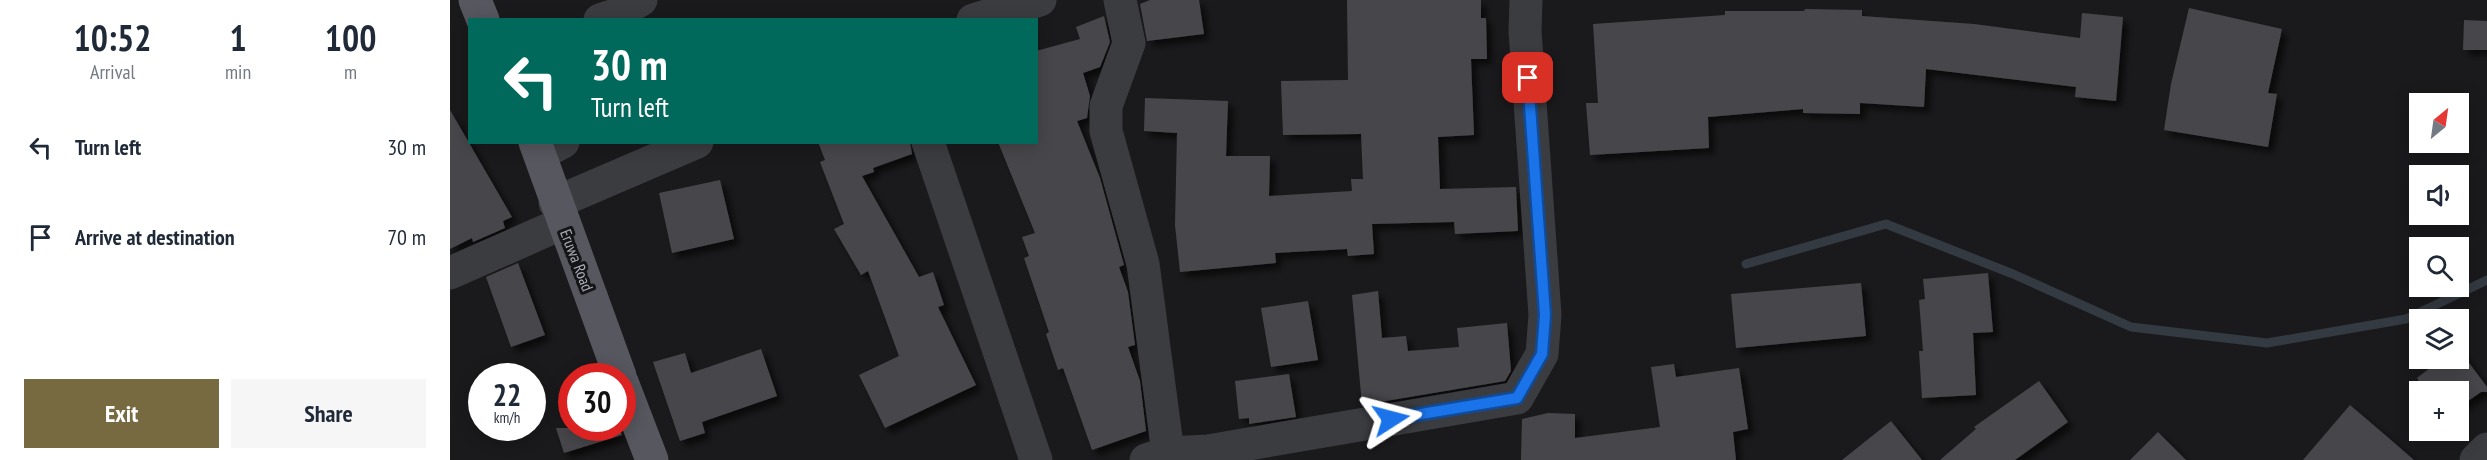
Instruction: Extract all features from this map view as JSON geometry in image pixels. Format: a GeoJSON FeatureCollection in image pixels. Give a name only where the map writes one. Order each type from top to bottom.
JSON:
{"type":"FeatureCollection","features":[{"type":"Feature","properties":{"kind":"main road"},"geometry":{"type":"LineString","coordinates":[[475,0],[482,18]]}},
{"type":"Feature","properties":{"kind":"main road","name":"Eruwa Road"},"geometry":{"type":"LineString","coordinates":[[546,146],[559,213],[615,363]]}},
{"type":"Feature","properties":{"kind":"main road"},"geometry":{"type":"LineString","coordinates":[[636,418],[652,460]]}},
{"type":"Feature","properties":{"kind":"street"},"geometry":{"type":"LineString","coordinates":[[980,18],[1040,0]]}},
{"type":"Feature","properties":{"kind":"street"},"geometry":{"type":"LineString","coordinates":[[1120,0],[1129,43],[1106,106],[1106,131],[1143,264],[1157,457],[1208,451],[1517,398],[1542,354],[1545,315],[1525,31],[1526,0]]}},
{"type":"Feature","properties":{"kind":"street"},"geometry":{"type":"LineString","coordinates":[[450,273],[559,213],[693,144]]}},
{"type":"Feature","properties":{"kind":"street"},"geometry":{"type":"LineString","coordinates":[[929,144],[1035,460]]}},
{"type":"Feature","properties":{"kind":"street"},"geometry":{"type":"LineString","coordinates":[[2476,460],[2487,449]]}},
{"type":"Feature","properties":{"kind":"building"},"geometry":{"type":"Polygon","coordinates":[[[1150,0],[1199,0],[1204,34],[1147,41],[1140,4],[1150,0]]]}},
{"type":"Feature","properties":{"kind":"building"},"geometry":{"type":"Polygon","coordinates":[[[1347,0],[1481,0],[1481,18],[1486,18],[1487,59],[1471,59],[1474,135],[1438,137],[1440,189],[1516,187],[1518,231],[1455,234],[1454,222],[1372,224],[1374,254],[1348,256],[1347,249],[1275,253],[1276,263],[1180,272],[1175,225],[1177,133],[1144,131],[1145,98],[1228,101],[1226,156],[1270,156],[1269,196],[1352,191],[1351,179],[1363,179],[1361,134],[1283,135],[1281,81],[1348,80],[1347,0]]]}},
{"type":"Feature","properties":{"kind":"building"},"geometry":{"type":"Polygon","coordinates":[[[2189,8],[2282,29],[2268,93],[2277,94],[2268,147],[2164,130],[2171,84],[2189,8]]]}},
{"type":"Feature","properties":{"kind":"building"},"geometry":{"type":"Polygon","coordinates":[[[1805,9],[1862,10],[1862,16],[1974,24],[2080,38],[2082,13],[2123,17],[2116,101],[2075,97],[2076,87],[1926,69],[1924,107],[1860,103],[1860,114],[1803,113],[1803,109],[1708,117],[1709,148],[1590,155],[1586,103],[1598,103],[1593,24],[1725,15],[1725,11],[1804,11],[1805,9]]]}},
{"type":"Feature","properties":{"kind":"building"},"geometry":{"type":"Polygon","coordinates":[[[1104,16],[1110,42],[1100,67],[1083,73],[1090,96],[1087,118],[1077,121],[1100,178],[1124,265],[1119,267],[1128,292],[1135,345],[1128,347],[1140,381],[1146,431],[1092,450],[1063,368],[1058,370],[1046,334],[1049,332],[1024,258],[1029,256],[1022,237],[1035,233],[999,144],[1038,144],[1038,50],[1080,39],[1076,27],[1104,16]]]}},
{"type":"Feature","properties":{"kind":"building"},"geometry":{"type":"Polygon","coordinates":[[[2464,20],[2487,21],[2487,50],[2463,50],[2464,20]]]}},
{"type":"Feature","properties":{"kind":"building"},"geometry":{"type":"Polygon","coordinates":[[[450,110],[512,217],[503,221],[505,228],[473,242],[472,238],[450,249],[450,110]]]}},
{"type":"Feature","properties":{"kind":"building"},"geometry":{"type":"Polygon","coordinates":[[[819,144],[910,144],[912,154],[873,168],[874,172],[862,176],[919,277],[933,272],[944,305],[938,307],[976,385],[885,428],[859,375],[899,356],[868,271],[861,275],[834,229],[844,224],[820,162],[825,160],[819,144]]]}},
{"type":"Feature","properties":{"kind":"building"},"geometry":{"type":"Polygon","coordinates":[[[720,180],[734,239],[672,253],[659,193],[720,180]]]}},
{"type":"Feature","properties":{"kind":"building"},"geometry":{"type":"Polygon","coordinates":[[[518,263],[545,335],[511,347],[486,277],[518,263]]]}},
{"type":"Feature","properties":{"kind":"building"},"geometry":{"type":"Polygon","coordinates":[[[1988,273],[1993,332],[1973,333],[1976,395],[1922,398],[1919,351],[1923,351],[1919,300],[1925,299],[1923,279],[1988,273]]]}},
{"type":"Feature","properties":{"kind":"building"},"geometry":{"type":"Polygon","coordinates":[[[1861,283],[1866,336],[1736,348],[1731,294],[1861,283]]]}},
{"type":"Feature","properties":{"kind":"building"},"geometry":{"type":"Polygon","coordinates":[[[1378,291],[1382,338],[1406,336],[1408,351],[1459,347],[1457,328],[1507,323],[1511,371],[1505,381],[1362,405],[1352,295],[1378,291]]]}},
{"type":"Feature","properties":{"kind":"building"},"geometry":{"type":"Polygon","coordinates":[[[1308,301],[1318,360],[1271,367],[1261,308],[1308,301]]]}},
{"type":"Feature","properties":{"kind":"building"},"geometry":{"type":"Polygon","coordinates":[[[761,349],[777,396],[702,422],[705,433],[680,441],[653,362],[685,353],[691,373],[761,349]]]}},
{"type":"Feature","properties":{"kind":"building"},"geometry":{"type":"Polygon","coordinates":[[[2469,363],[2487,387],[2487,392],[2481,392],[2469,400],[2469,381],[2419,381],[2417,378],[2429,369],[2469,369],[2469,363]]]}},
{"type":"Feature","properties":{"kind":"building"},"geometry":{"type":"Polygon","coordinates":[[[1674,364],[1676,377],[1739,368],[1748,429],[1733,432],[1736,460],[1521,460],[1522,419],[1548,413],[1575,414],[1575,438],[1660,427],[1651,367],[1674,364]]]}},
{"type":"Feature","properties":{"kind":"building"},"geometry":{"type":"Polygon","coordinates":[[[1289,374],[1296,417],[1249,424],[1249,418],[1239,419],[1235,381],[1289,374]]]}},
{"type":"Feature","properties":{"kind":"building"},"geometry":{"type":"Polygon","coordinates":[[[2039,381],[2068,422],[2015,460],[1940,460],[1976,429],[1974,427],[2039,381]]]}},
{"type":"Feature","properties":{"kind":"building"},"geometry":{"type":"Polygon","coordinates":[[[2350,405],[2391,440],[2414,460],[2303,460],[2350,405]]]}},
{"type":"Feature","properties":{"kind":"building"},"geometry":{"type":"Polygon","coordinates":[[[1891,421],[1922,460],[1842,460],[1891,421]]]}},
{"type":"Feature","properties":{"kind":"building"},"geometry":{"type":"Polygon","coordinates":[[[2158,432],[2186,460],[2130,460],[2158,432]]]}},
{"type":"Feature","properties":{"kind":"building"},"geometry":{"type":"Polygon","coordinates":[[[560,441],[603,441],[564,453],[560,441]]]}},
{"type":"Feature","properties":{"kind":"waterway"},"geometry":{"type":"LineString","coordinates":[[1746,264],[1886,224],[2013,274],[2131,327],[2267,343],[2406,319],[2487,280]]}},
{"type":"Feature","properties":{"kind":"route"},"geometry":{"type":"LineString","coordinates":[[1391,419],[1517,398],[1542,354],[1545,315],[1528,78]]}}]}
